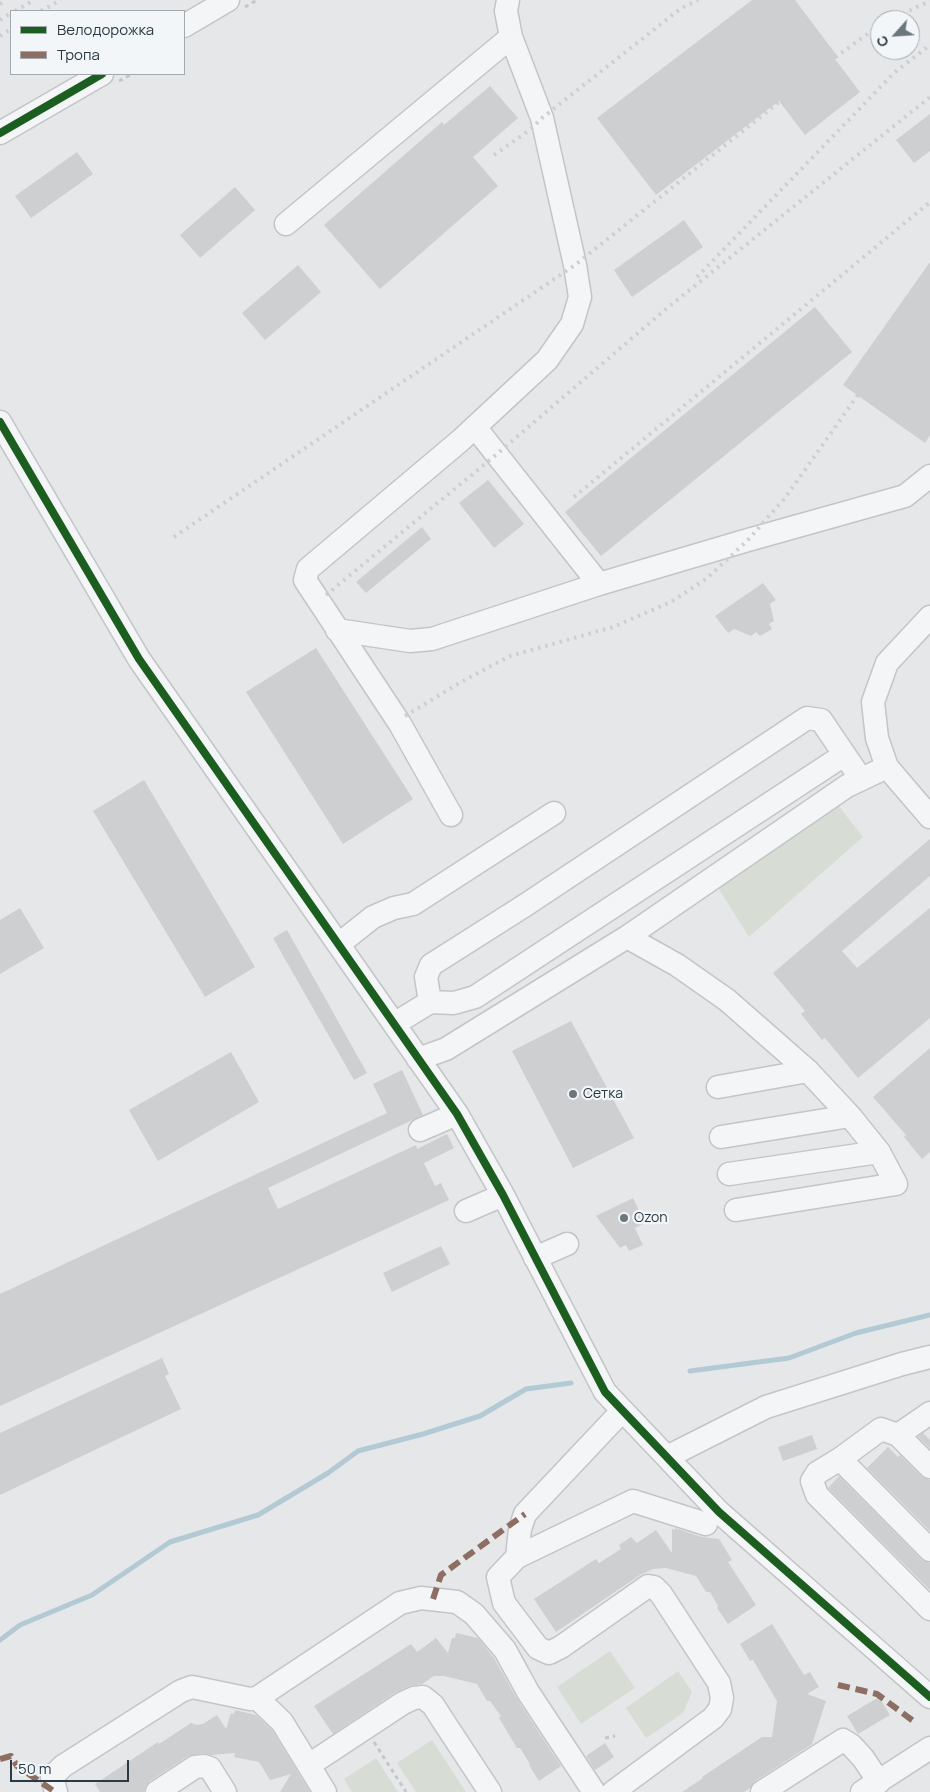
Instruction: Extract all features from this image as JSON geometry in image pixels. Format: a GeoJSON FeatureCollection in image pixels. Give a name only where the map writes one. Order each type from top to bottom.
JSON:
{"type":"FeatureCollection","features":[{"type":"Feature","properties":{"kind":"street"},"geometry":{"type":"LineString","coordinates":[[185,25],[228,0]]}},
{"type":"Feature","properties":{"kind":"street"},"geometry":{"type":"LineString","coordinates":[[451,815],[400,724],[305,580],[308,569],[475,427],[547,360],[572,324],[580,297],[575,265],[542,118],[512,37],[504,4]]}},
{"type":"Feature","properties":{"kind":"street"},"geometry":{"type":"LineString","coordinates":[[286,224],[512,37]]}},
{"type":"Feature","properties":{"kind":"street"},"geometry":{"type":"LineString","coordinates":[[0,133],[100,75]]}},
{"type":"Feature","properties":{"kind":"street"},"geometry":{"type":"LineString","coordinates":[[0,422],[139,658],[457,1114],[503,1195],[605,1392],[720,1512],[930,1697]]}},
{"type":"Feature","properties":{"kind":"street"},"geometry":{"type":"LineString","coordinates":[[475,427],[599,584]]}},
{"type":"Feature","properties":{"kind":"street"},"geometry":{"type":"LineString","coordinates":[[337,630],[410,641],[432,639],[599,584],[739,542],[905,496],[930,476]]}},
{"type":"Feature","properties":{"kind":"street"},"geometry":{"type":"LineString","coordinates":[[930,617],[887,663],[873,702],[877,738],[887,767],[921,791],[930,817]]}},
{"type":"Feature","properties":{"kind":"street"},"geometry":{"type":"LineString","coordinates":[[430,1002],[426,977],[431,965],[524,906],[807,718],[821,720],[860,779]]}},
{"type":"Feature","properties":{"kind":"street"},"geometry":{"type":"LineString","coordinates":[[394,1024],[430,1002],[454,1003],[474,997],[844,755]]}},
{"type":"Feature","properties":{"kind":"street"},"geometry":{"type":"LineString","coordinates":[[418,1059],[446,1049],[628,937],[847,786],[887,767]]}},
{"type":"Feature","properties":{"kind":"street"},"geometry":{"type":"LineString","coordinates":[[338,944],[373,917],[394,908],[413,904],[554,813]]}},
{"type":"Feature","properties":{"kind":"street"},"geometry":{"type":"LineString","coordinates":[[628,937],[677,965],[727,1000],[808,1071],[850,1116],[879,1152],[896,1184],[736,1210]]}},
{"type":"Feature","properties":{"kind":"street"},"geometry":{"type":"LineString","coordinates":[[718,1087],[808,1071]]}},
{"type":"Feature","properties":{"kind":"street"},"geometry":{"type":"LineString","coordinates":[[420,1130],[457,1114]]}},
{"type":"Feature","properties":{"kind":"street"},"geometry":{"type":"LineString","coordinates":[[720,1137],[850,1116]]}},
{"type":"Feature","properties":{"kind":"street"},"geometry":{"type":"LineString","coordinates":[[729,1174],[879,1152]]}},
{"type":"Feature","properties":{"kind":"street"},"geometry":{"type":"LineString","coordinates":[[466,1211],[503,1195]]}},
{"type":"Feature","properties":{"kind":"street"},"geometry":{"type":"LineString","coordinates":[[536,1258],[567,1244]]}},
{"type":"Feature","properties":{"kind":"street"},"geometry":{"type":"LineString","coordinates":[[667,1457],[766,1407],[930,1357]]}},
{"type":"Feature","properties":{"kind":"street"},"geometry":{"type":"LineString","coordinates":[[517,1557],[520,1530],[525,1514],[622,1410]]}},
{"type":"Feature","properties":{"kind":"street"},"geometry":{"type":"LineString","coordinates":[[898,1435],[930,1414]]}},
{"type":"Feature","properties":{"kind":"street"},"geometry":{"type":"LineString","coordinates":[[930,1467],[898,1435],[881,1429],[840,1460],[817,1473],[812,1482],[817,1495],[930,1609]]}},
{"type":"Feature","properties":{"kind":"street"},"geometry":{"type":"LineString","coordinates":[[840,1460],[930,1550]]}},
{"type":"Feature","properties":{"kind":"street"},"geometry":{"type":"LineString","coordinates":[[613,1792],[714,1718],[720,1709],[722,1698],[719,1683],[661,1594],[654,1587],[648,1586],[561,1647],[549,1653],[538,1648],[504,1603],[498,1577],[517,1557],[633,1501],[706,1524]]}},
{"type":"Feature","properties":{"kind":"street"},"geometry":{"type":"LineString","coordinates":[[56,1792],[52,1777],[63,1766],[181,1691],[192,1687],[250,1699],[257,1698],[400,1604],[421,1598],[457,1602],[474,1614],[505,1650],[528,1692],[594,1792]]}},
{"type":"Feature","properties":{"kind":"street"},"geometry":{"type":"LineString","coordinates":[[309,1765],[403,1703],[414,1698],[423,1697],[433,1705],[490,1792]]}},
{"type":"Feature","properties":{"kind":"street"},"geometry":{"type":"LineString","coordinates":[[257,1698],[282,1722],[326,1792]]}},
{"type":"Feature","properties":{"kind":"street"},"geometry":{"type":"LineString","coordinates":[[762,1792],[843,1740],[851,1745],[863,1758],[870,1787],[930,1748]]}},
{"type":"Feature","properties":{"kind":"street"},"geometry":{"type":"LineString","coordinates":[[157,1792],[195,1767],[204,1766],[210,1768],[225,1792]]}},
{"type":"Feature","properties":{"kind":"path"},"geometry":{"type":"LineString","coordinates":[[365,1728],[406,1792]]}},
{"type":"Feature","properties":{"kind":"path"},"geometry":{"type":"LineString","coordinates":[[605,1738],[615,1736]]}},
{"type":"Feature","properties":{"kind":"shaded area"},"geometry":{"type":"Polygon","coordinates":[[[834,800],[863,837],[749,937],[717,886],[834,800]]]}},
{"type":"Feature","properties":{"kind":"shaded area"},"geometry":{"type":"Polygon","coordinates":[[[610,1651],[635,1688],[581,1724],[557,1687],[610,1651]]]}},
{"type":"Feature","properties":{"kind":"shaded area"},"geometry":{"type":"Polygon","coordinates":[[[678,1671],[692,1692],[683,1713],[646,1738],[626,1708],[678,1671]]]}},
{"type":"Feature","properties":{"kind":"shaded area"},"geometry":{"type":"Polygon","coordinates":[[[432,1740],[466,1792],[416,1792],[397,1763],[432,1740]]]}},
{"type":"Feature","properties":{"kind":"shaded area"},"geometry":{"type":"Polygon","coordinates":[[[376,1758],[398,1792],[352,1792],[344,1779],[376,1758]]]}},
{"type":"Feature","properties":{"kind":"building"},"geometry":{"type":"Polygon","coordinates":[[[752,0],[795,0],[838,57],[835,59],[860,92],[805,135],[779,101],[656,195],[597,118],[752,0]]]}},
{"type":"Feature","properties":{"kind":"building"},"geometry":{"type":"Polygon","coordinates":[[[490,86],[518,118],[473,157],[498,186],[380,289],[324,225],[442,122],[444,125],[490,86]]]}},
{"type":"Feature","properties":{"kind":"building"},"geometry":{"type":"Polygon","coordinates":[[[930,114],[930,151],[914,163],[896,140],[930,114]]]}},
{"type":"Feature","properties":{"kind":"building"},"geometry":{"type":"Polygon","coordinates":[[[77,152],[93,174],[31,218],[15,196],[77,152]]]}},
{"type":"Feature","properties":{"kind":"building"},"geometry":{"type":"Polygon","coordinates":[[[235,187],[255,210],[200,258],[180,235],[235,187]]]}},
{"type":"Feature","properties":{"kind":"building"},"geometry":{"type":"Polygon","coordinates":[[[684,220],[703,247],[632,297],[614,270],[684,220]]]}},
{"type":"Feature","properties":{"kind":"building"},"geometry":{"type":"Polygon","coordinates":[[[930,262],[930,435],[925,443],[843,385],[930,262]]]}},
{"type":"Feature","properties":{"kind":"building"},"geometry":{"type":"Polygon","coordinates":[[[298,265],[321,292],[265,340],[242,313],[298,265]]]}},
{"type":"Feature","properties":{"kind":"building"},"geometry":{"type":"Polygon","coordinates":[[[815,307],[852,352],[601,556],[565,512],[815,307]]]}},
{"type":"Feature","properties":{"kind":"building"},"geometry":{"type":"Polygon","coordinates":[[[488,480],[524,524],[494,548],[459,503],[488,480]]]}},
{"type":"Feature","properties":{"kind":"building"},"geometry":{"type":"Polygon","coordinates":[[[422,527],[431,539],[366,593],[356,582],[422,527]]]}},
{"type":"Feature","properties":{"kind":"building"},"geometry":{"type":"Polygon","coordinates":[[[763,583],[776,600],[770,604],[774,621],[769,624],[772,629],[760,636],[756,632],[751,636],[734,629],[728,633],[715,616],[763,583]]]}},
{"type":"Feature","properties":{"kind":"building"},"geometry":{"type":"Polygon","coordinates":[[[316,648],[413,799],[343,844],[246,692],[316,648]]]}},
{"type":"Feature","properties":{"kind":"building"},"geometry":{"type":"Polygon","coordinates":[[[144,780],[255,967],[205,997],[93,811],[144,780]]]}},
{"type":"Feature","properties":{"kind":"building"},"geometry":{"type":"Polygon","coordinates":[[[930,839],[930,876],[842,951],[857,968],[930,908],[930,1018],[858,1078],[825,1038],[822,1040],[801,1014],[805,1011],[773,973],[930,839]]]}},
{"type":"Feature","properties":{"kind":"building"},"geometry":{"type":"Polygon","coordinates":[[[20,908],[44,948],[0,974],[0,920],[20,908]]]}},
{"type":"Feature","properties":{"kind":"building"},"geometry":{"type":"Polygon","coordinates":[[[287,930],[367,1073],[354,1080],[273,938],[287,930]]]}},
{"type":"Feature","properties":{"kind":"building","name":"Сетка"},"geometry":{"type":"Polygon","coordinates":[[[571,1021],[634,1138],[573,1168],[512,1051],[571,1021]]]}},
{"type":"Feature","properties":{"kind":"building"},"geometry":{"type":"Polygon","coordinates":[[[930,1048],[930,1152],[922,1159],[904,1137],[906,1135],[873,1097],[930,1048]]]}},
{"type":"Feature","properties":{"kind":"building"},"geometry":{"type":"Polygon","coordinates":[[[231,1052],[259,1102],[158,1161],[129,1110],[231,1052]]]}},
{"type":"Feature","properties":{"kind":"building"},"geometry":{"type":"Polygon","coordinates":[[[402,1070],[423,1115],[268,1188],[278,1209],[416,1145],[417,1149],[447,1134],[454,1148],[424,1163],[435,1186],[441,1183],[449,1200],[0,1406],[0,1294],[387,1113],[373,1084],[402,1070]]]}},
{"type":"Feature","properties":{"kind":"building"},"geometry":{"type":"Polygon","coordinates":[[[633,1198],[645,1223],[635,1228],[643,1245],[629,1251],[626,1245],[620,1248],[596,1216],[633,1198]]]}},
{"type":"Feature","properties":{"kind":"building"},"geometry":{"type":"Polygon","coordinates":[[[441,1246],[450,1264],[392,1292],[383,1273],[441,1246]]]}},
{"type":"Feature","properties":{"kind":"building"},"geometry":{"type":"Polygon","coordinates":[[[162,1358],[169,1374],[165,1376],[181,1409],[0,1495],[0,1433],[162,1358]]]}},
{"type":"Feature","properties":{"kind":"building"},"geometry":{"type":"Polygon","coordinates":[[[923,1433],[930,1440],[930,1448],[918,1437],[923,1433]]]}},
{"type":"Feature","properties":{"kind":"building"},"geometry":{"type":"Polygon","coordinates":[[[812,1435],[817,1449],[783,1461],[778,1447],[812,1435]]]}},
{"type":"Feature","properties":{"kind":"building"},"geometry":{"type":"Polygon","coordinates":[[[888,1447],[898,1457],[900,1455],[921,1476],[930,1480],[930,1531],[867,1468],[888,1447]]]}},
{"type":"Feature","properties":{"kind":"building"},"geometry":{"type":"Polygon","coordinates":[[[839,1476],[921,1559],[930,1563],[930,1590],[828,1488],[839,1476]]]}},
{"type":"Feature","properties":{"kind":"building"},"geometry":{"type":"Polygon","coordinates":[[[675,1528],[702,1537],[719,1539],[732,1560],[728,1562],[756,1605],[728,1624],[717,1608],[718,1606],[710,1592],[706,1592],[696,1576],[666,1568],[653,1569],[640,1575],[556,1632],[534,1599],[596,1559],[599,1563],[621,1549],[619,1545],[631,1537],[637,1543],[656,1530],[672,1553],[672,1529],[675,1530],[675,1528]]]}},
{"type":"Feature","properties":{"kind":"building"},"geometry":{"type":"Polygon","coordinates":[[[772,1624],[804,1675],[810,1672],[819,1687],[807,1694],[826,1701],[812,1744],[755,1781],[744,1792],[682,1792],[762,1737],[772,1737],[777,1701],[753,1660],[750,1661],[740,1644],[772,1624]]]}},
{"type":"Feature","properties":{"kind":"building"},"geometry":{"type":"Polygon","coordinates":[[[456,1633],[478,1638],[494,1658],[517,1699],[561,1766],[539,1781],[520,1748],[517,1748],[499,1718],[501,1716],[490,1701],[487,1701],[477,1684],[444,1676],[434,1676],[422,1684],[409,1686],[396,1692],[333,1734],[314,1706],[411,1644],[417,1652],[436,1638],[448,1653],[452,1638],[455,1638],[456,1633]]]}},
{"type":"Feature","properties":{"kind":"building"},"geometry":{"type":"Polygon","coordinates":[[[879,1697],[890,1715],[858,1734],[847,1716],[879,1697]]]}},
{"type":"Feature","properties":{"kind":"building"},"geometry":{"type":"Polygon","coordinates":[[[235,1710],[256,1715],[272,1730],[310,1792],[280,1792],[291,1774],[270,1780],[259,1762],[234,1757],[235,1753],[211,1755],[203,1753],[188,1756],[150,1781],[144,1792],[100,1792],[95,1784],[158,1742],[159,1744],[191,1723],[196,1725],[203,1724],[217,1715],[226,1729],[231,1713],[234,1714],[235,1710]]]}},
{"type":"Feature","properties":{"kind":"building"},"geometry":{"type":"Polygon","coordinates":[[[605,1743],[614,1757],[595,1770],[586,1756],[605,1743]]]}},
{"type":"Feature","properties":{"kind":"waterway"},"geometry":{"type":"LineString","coordinates":[[690,1371],[789,1358],[856,1333],[930,1315]]}},
{"type":"Feature","properties":{"kind":"waterway"},"geometry":{"type":"LineString","coordinates":[[0,1640],[20,1625],[92,1595],[170,1542],[258,1515],[328,1473],[358,1451],[423,1434],[480,1416],[526,1389],[571,1383]]}},
{"type":"Feature","properties":{"kind":"railway"},"geometry":{"type":"LineString","coordinates":[[0,4],[6,0]]}},
{"type":"Feature","properties":{"kind":"railway"},"geometry":{"type":"LineString","coordinates":[[17,10],[34,0]]}},
{"type":"Feature","properties":{"kind":"railway"},"geometry":{"type":"LineString","coordinates":[[43,10],[61,0]]}},
{"type":"Feature","properties":{"kind":"railway"},"geometry":{"type":"LineString","coordinates":[[494,155],[531,129],[542,118],[680,9],[698,0]]}},
{"type":"Feature","properties":{"kind":"railway"},"geometry":{"type":"LineString","coordinates":[[911,10],[930,1]]}},
{"type":"Feature","properties":{"kind":"railway"},"geometry":{"type":"LineString","coordinates":[[0,20],[10,14]]}},
{"type":"Feature","properties":{"kind":"railway"},"geometry":{"type":"LineString","coordinates":[[0,36],[10,30]]}},
{"type":"Feature","properties":{"kind":"railway"},"geometry":{"type":"LineString","coordinates":[[174,537],[575,265],[833,59],[870,32]]}},
{"type":"Feature","properties":{"kind":"railway"},"geometry":{"type":"LineString","coordinates":[[697,277],[894,73],[930,45]]}},
{"type":"Feature","properties":{"kind":"railway"},"geometry":{"type":"LineString","coordinates":[[326,595],[497,454],[666,309],[930,97]]}},
{"type":"Feature","properties":{"kind":"railway"},"geometry":{"type":"LineString","coordinates":[[574,497],[930,202]]}},
{"type":"Feature","properties":{"kind":"railway"},"geometry":{"type":"LineString","coordinates":[[405,716],[461,682],[510,656],[613,627],[671,602],[706,579],[748,540],[785,498],[930,293]]}},
{"type":"Feature","properties":{"kind":"marked path"},"geometry":{"type":"LineString","coordinates":[[433,1599],[441,1575],[525,1514]]}},
{"type":"Feature","properties":{"kind":"marked path"},"geometry":{"type":"LineString","coordinates":[[838,1685],[877,1694],[916,1723]]}},
{"type":"Feature","properties":{"kind":"marked path"},"geometry":{"type":"LineString","coordinates":[[0,1759],[11,1756],[17,1766],[55,1792]]}},
{"type":"Feature","properties":{"kind":"cycle path"},"geometry":{"type":"LineString","coordinates":[[0,133],[100,75]]}},
{"type":"Feature","properties":{"kind":"cycle path"},"geometry":{"type":"LineString","coordinates":[[0,422],[139,659],[457,1114],[503,1195],[605,1392],[719,1512],[930,1697]]}},
{"type":"Feature","properties":{"kind":"place","name":"Сетка"},"geometry":{"type":"Point","coordinates":[573,1094]}},
{"type":"Feature","properties":{"kind":"place","name":"Ozon"},"geometry":{"type":"Point","coordinates":[624,1218]}}]}
